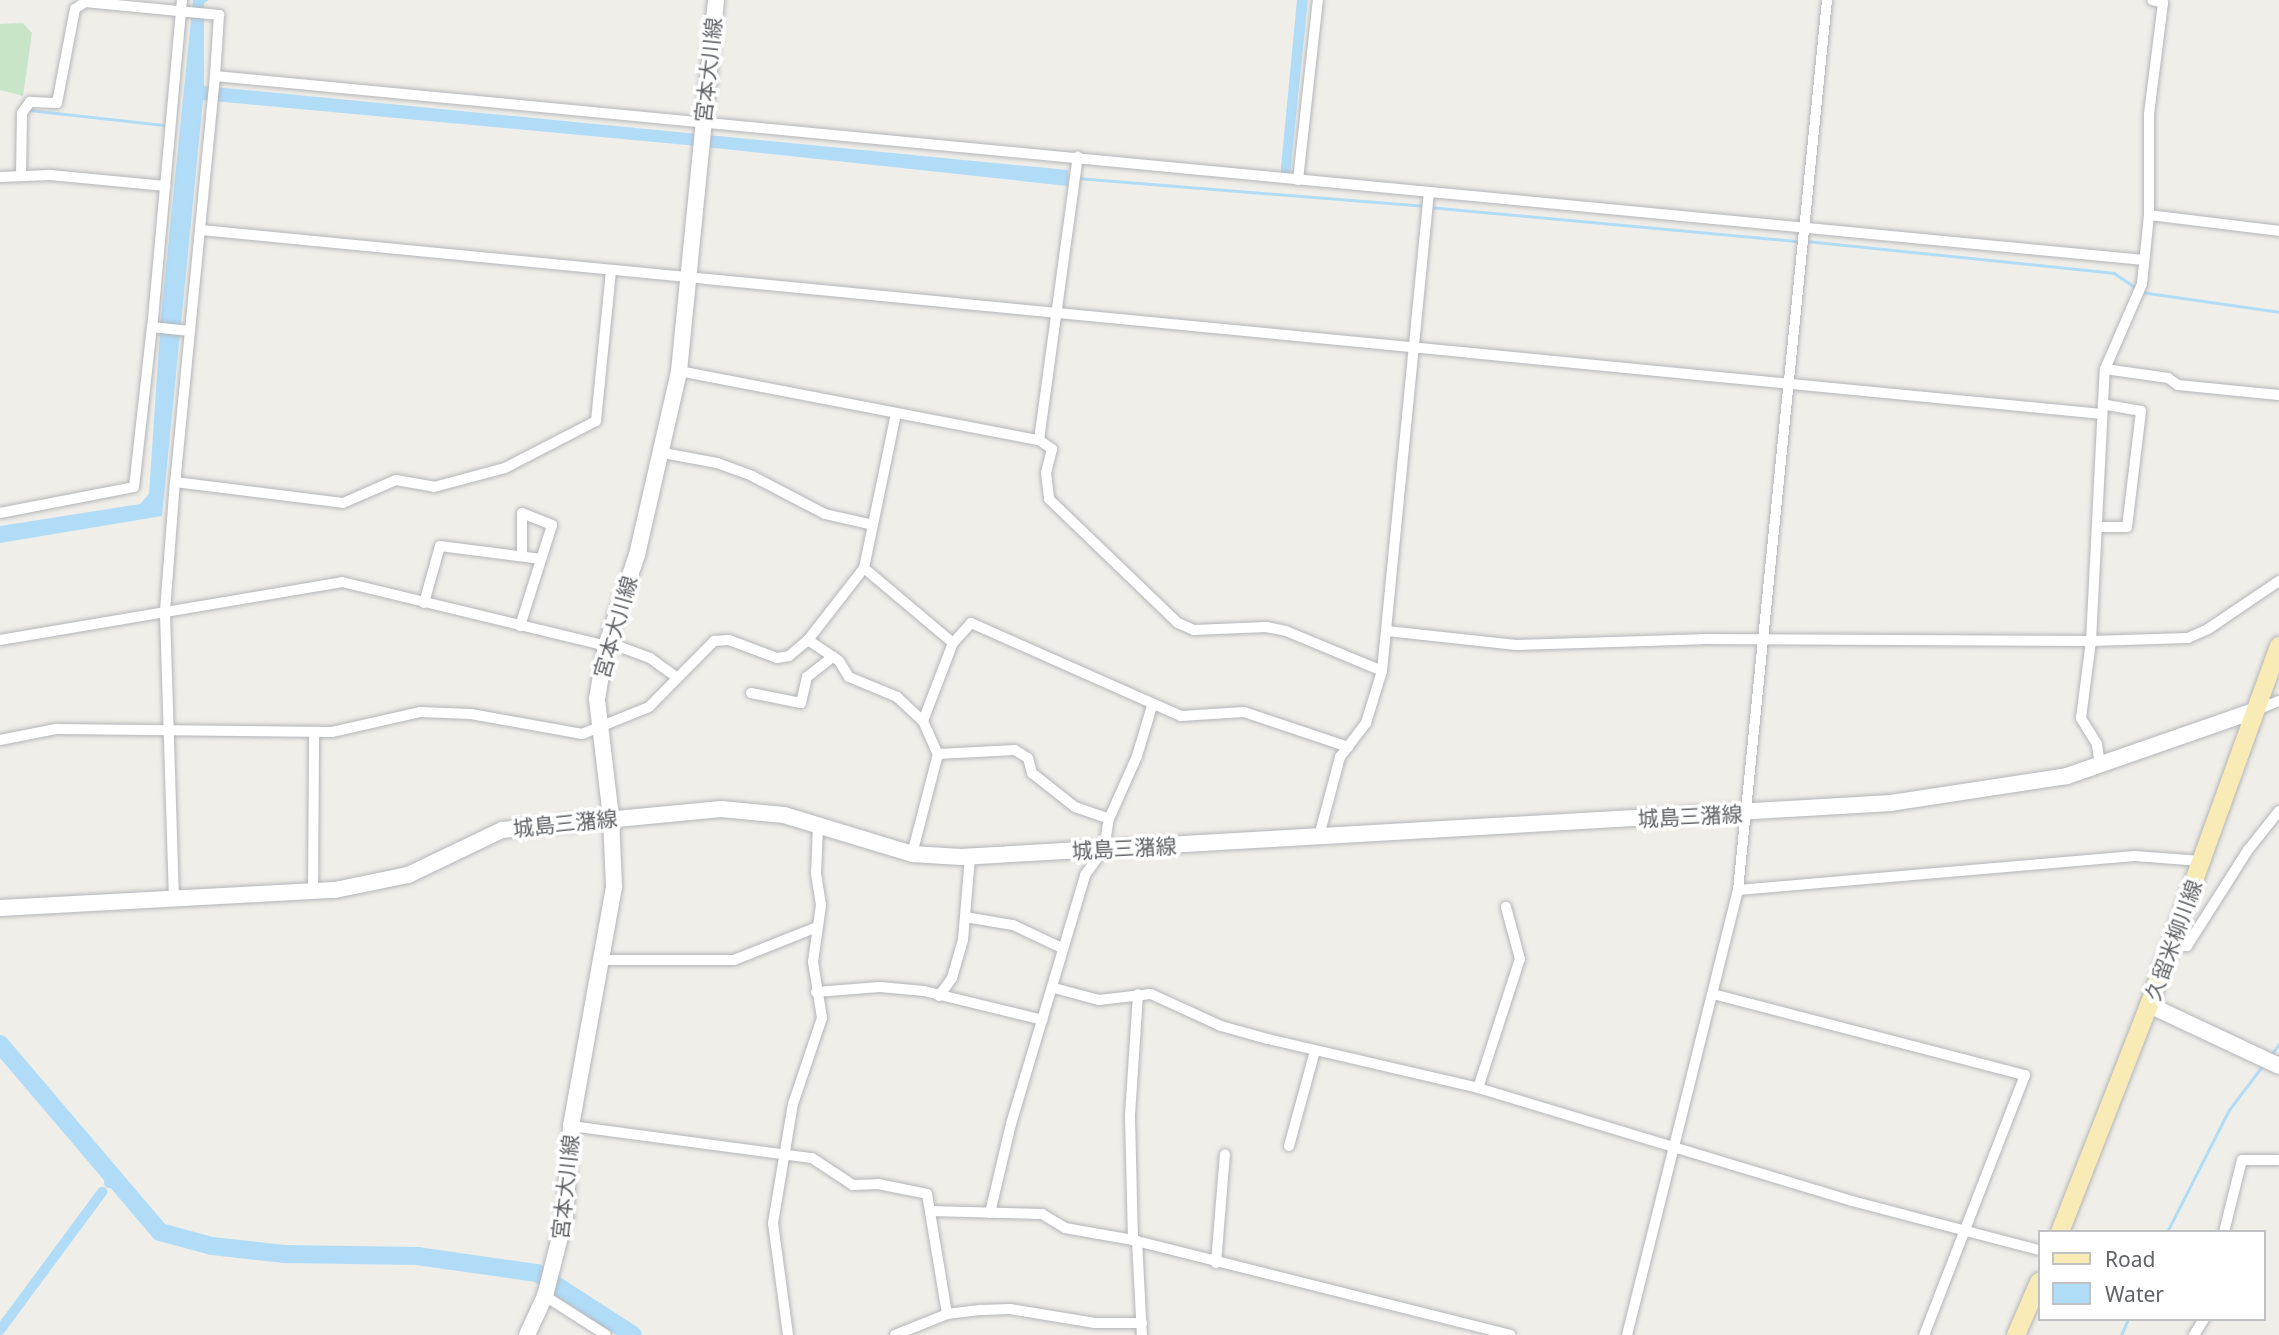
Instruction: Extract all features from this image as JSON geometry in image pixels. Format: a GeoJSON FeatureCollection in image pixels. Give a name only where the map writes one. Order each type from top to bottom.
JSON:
{"type":"FeatureCollection","features":[{"type":"Feature","properties":{"kind":"main road","name":"宮本大川線"},"geometry":{"type":"LineString","coordinates":[[527,1335],[546,1292],[565,1217],[571,1126],[614,886],[611,817],[597,699],[606,644],[637,555],[658,452],[680,371],[716,0]]}},
{"type":"Feature","properties":{"kind":"main road","name":"久留米柳川線"},"geometry":{"type":"LineString","coordinates":[[2061,1230],[2149,1005],[2279,646]]}},
{"type":"Feature","properties":{"kind":"main road","name":"城島三潴線"},"geometry":{"type":"LineString","coordinates":[[0,908],[174,900],[376,884],[408,875],[502,830],[611,817],[756,810],[912,854],[970,856],[1891,803],[2041,781],[2100,766],[2254,711]]}},
{"type":"Feature","properties":{"kind":"main road"},"geometry":{"type":"LineString","coordinates":[[2149,1005],[2279,1066]]}},
{"type":"Feature","properties":{"kind":"main road"},"geometry":{"type":"LineString","coordinates":[[2016,1335],[2038,1284]]}},
{"type":"Feature","properties":{"kind":"street"},"geometry":{"type":"LineString","coordinates":[[1289,179],[1318,0]]}},
{"type":"Feature","properties":{"kind":"street"},"geometry":{"type":"LineString","coordinates":[[1627,1335],[1738,890],[1766,640],[1828,0]]}},
{"type":"Feature","properties":{"kind":"street"},"geometry":{"type":"LineString","coordinates":[[2100,766],[2097,744],[2081,718],[2091,642],[2105,369],[2142,284],[2149,215],[2149,114],[2163,3],[2152,0]]}},
{"type":"Feature","properties":{"kind":"street"},"geometry":{"type":"LineString","coordinates":[[21,175],[22,113],[30,102],[57,103],[79,3],[184,7],[219,15],[201,230],[185,330],[165,611],[174,900]]}},
{"type":"Feature","properties":{"kind":"street"},"geometry":{"type":"LineString","coordinates":[[0,513],[134,487],[156,327],[165,186],[184,7]]}},
{"type":"Feature","properties":{"kind":"street"},"geometry":{"type":"LineString","coordinates":[[215,80],[1078,157],[1429,194],[2144,260]]}},
{"type":"Feature","properties":{"kind":"street"},"geometry":{"type":"LineString","coordinates":[[1039,440],[1059,313],[1078,157]]}},
{"type":"Feature","properties":{"kind":"street"},"geometry":{"type":"LineString","coordinates":[[0,177],[21,175],[165,186]]}},
{"type":"Feature","properties":{"kind":"street"},"geometry":{"type":"LineString","coordinates":[[1319,836],[1328,790],[1348,747],[1366,723],[1382,671],[1429,194]]}},
{"type":"Feature","properties":{"kind":"street"},"geometry":{"type":"LineString","coordinates":[[2149,215],[2279,232]]}},
{"type":"Feature","properties":{"kind":"street"},"geometry":{"type":"LineString","coordinates":[[201,230],[1791,384],[2141,411],[2127,527],[2096,527]]}},
{"type":"Feature","properties":{"kind":"street"},"geometry":{"type":"LineString","coordinates":[[175,482],[343,503],[396,480],[434,487],[505,468],[596,421],[611,271]]}},
{"type":"Feature","properties":{"kind":"street"},"geometry":{"type":"LineString","coordinates":[[156,327],[185,330]]}},
{"type":"Feature","properties":{"kind":"street"},"geometry":{"type":"LineString","coordinates":[[2105,369],[2168,378],[2178,385],[2279,395]]}},
{"type":"Feature","properties":{"kind":"street"},"geometry":{"type":"LineString","coordinates":[[680,371],[1039,440],[1052,449],[1046,473],[1049,499],[1178,623],[1194,630],[1266,627],[1286,631],[1382,671]]}},
{"type":"Feature","properties":{"kind":"street"},"geometry":{"type":"LineString","coordinates":[[0,740],[56,729],[314,732],[362,727],[419,712],[471,714],[582,734],[649,707],[714,641],[729,640],[777,657],[789,656],[808,640],[864,568],[896,413]]}},
{"type":"Feature","properties":{"kind":"street"},"geometry":{"type":"LineString","coordinates":[[658,452],[717,463],[752,476],[825,514],[873,525]]}},
{"type":"Feature","properties":{"kind":"street"},"geometry":{"type":"LineString","coordinates":[[520,626],[552,525],[522,513],[522,555]]}},
{"type":"Feature","properties":{"kind":"street"},"geometry":{"type":"LineString","coordinates":[[424,603],[440,546],[541,559]]}},
{"type":"Feature","properties":{"kind":"street"},"geometry":{"type":"LineString","coordinates":[[864,568],[953,643]]}},
{"type":"Feature","properties":{"kind":"street"},"geometry":{"type":"LineString","coordinates":[[1387,631],[1516,645],[1766,640],[2091,642],[2188,638],[2279,581]]}},
{"type":"Feature","properties":{"kind":"street"},"geometry":{"type":"LineString","coordinates":[[0,640],[342,582],[520,626],[606,644],[650,658],[678,678]]}},
{"type":"Feature","properties":{"kind":"street"},"geometry":{"type":"LineString","coordinates":[[923,721],[953,643],[971,623],[1032,654],[1181,716],[1244,712],[1348,747]]}},
{"type":"Feature","properties":{"kind":"street"},"geometry":{"type":"LineString","coordinates":[[808,640],[833,657],[849,677],[890,692],[923,721],[938,754],[912,854]]}},
{"type":"Feature","properties":{"kind":"street"},"geometry":{"type":"LineString","coordinates":[[751,693],[801,703],[807,677],[833,657]]}},
{"type":"Feature","properties":{"kind":"street"},"geometry":{"type":"LineString","coordinates":[[2254,711],[2279,701]]}},
{"type":"Feature","properties":{"kind":"street"},"geometry":{"type":"LineString","coordinates":[[990,1213],[1054,988],[1062,948],[1085,875],[1104,849],[1109,819],[1137,756],[1152,706]]}},
{"type":"Feature","properties":{"kind":"street"},"geometry":{"type":"LineString","coordinates":[[313,891],[314,732]]}},
{"type":"Feature","properties":{"kind":"street"},"geometry":{"type":"LineString","coordinates":[[938,754],[1015,750],[1028,758],[1032,773],[1075,807],[1109,819]]}},
{"type":"Feature","properties":{"kind":"street"},"geometry":{"type":"LineString","coordinates":[[2171,946],[2187,946],[2279,811]]}},
{"type":"Feature","properties":{"kind":"street"},"geometry":{"type":"LineString","coordinates":[[788,1335],[773,1223],[793,1104],[822,1018],[816,992],[815,928],[821,905],[816,874],[818,826]]}},
{"type":"Feature","properties":{"kind":"street"},"geometry":{"type":"LineString","coordinates":[[939,996],[957,963],[965,917],[970,856]]}},
{"type":"Feature","properties":{"kind":"street"},"geometry":{"type":"LineString","coordinates":[[1738,890],[2098,859],[2201,860]]}},
{"type":"Feature","properties":{"kind":"street"},"geometry":{"type":"LineString","coordinates":[[1478,1088],[1520,959],[1506,906]]}},
{"type":"Feature","properties":{"kind":"street"},"geometry":{"type":"LineString","coordinates":[[965,917],[1013,925],[1062,948]]}},
{"type":"Feature","properties":{"kind":"street"},"geometry":{"type":"LineString","coordinates":[[601,960],[734,960],[815,928]]}},
{"type":"Feature","properties":{"kind":"street"},"geometry":{"type":"LineString","coordinates":[[816,992],[880,987],[939,996],[1043,1020]]}},
{"type":"Feature","properties":{"kind":"street"},"geometry":{"type":"LineString","coordinates":[[1054,988],[1099,1000],[1151,994],[1221,1026],[1315,1051],[1478,1088],[1674,1148],[1966,1232],[2038,1250]]}},
{"type":"Feature","properties":{"kind":"street"},"geometry":{"type":"LineString","coordinates":[[1138,994],[1130,1115],[1142,1335]]}},
{"type":"Feature","properties":{"kind":"street"},"geometry":{"type":"LineString","coordinates":[[1713,995],[2025,1074],[1924,1335]]}},
{"type":"Feature","properties":{"kind":"street"},"geometry":{"type":"LineString","coordinates":[[1289,1146],[1315,1051]]}},
{"type":"Feature","properties":{"kind":"street"},"geometry":{"type":"LineString","coordinates":[[571,1126],[812,1157],[853,1185],[878,1184],[927,1194],[947,1314]]}},
{"type":"Feature","properties":{"kind":"street"},"geometry":{"type":"LineString","coordinates":[[1216,1264],[1225,1154]]}},
{"type":"Feature","properties":{"kind":"street"},"geometry":{"type":"LineString","coordinates":[[2224,1230],[2242,1160],[2279,1160]]}},
{"type":"Feature","properties":{"kind":"street"},"geometry":{"type":"LineString","coordinates":[[930,1211],[1042,1214],[1065,1228],[1135,1241],[1216,1264],[1510,1335]]}},
{"type":"Feature","properties":{"kind":"street"},"geometry":{"type":"LineString","coordinates":[[546,1292],[606,1335]]}},
{"type":"Feature","properties":{"kind":"street"},"geometry":{"type":"LineString","coordinates":[[895,1335],[947,1314],[1010,1309],[1095,1323],[1142,1323]]}},
{"type":"Feature","properties":{"kind":"green space"},"geometry":{"type":"Polygon","coordinates":[[[23,23],[32,33],[23,96],[0,90],[0,24],[23,23]]]}},
{"type":"Feature","properties":{"kind":"water"},"geometry":{"type":"Polygon","coordinates":[[[193,0],[209,0],[204,3],[204,86],[1068,170],[1068,186],[687,145],[203,100],[162,516],[0,543],[0,526],[140,504],[149,494],[161,317],[193,0]]]}},
{"type":"Feature","properties":{"kind":"water"},"geometry":{"type":"Polygon","coordinates":[[[1297,0],[1308,0],[1290,174],[1281,174],[1281,167],[1297,0]]]}},
{"type":"Feature","properties":{"kind":"waterway"},"geometry":{"type":"LineString","coordinates":[[29,110],[163,125]]}},
{"type":"Feature","properties":{"kind":"waterway"},"geometry":{"type":"LineString","coordinates":[[1077,178],[1423,206]]}},
{"type":"Feature","properties":{"kind":"waterway"},"geometry":{"type":"LineString","coordinates":[[1429,207],[1799,241]]}},
{"type":"Feature","properties":{"kind":"waterway"},"geometry":{"type":"LineString","coordinates":[[1806,241],[2114,273],[2136,288]]}},
{"type":"Feature","properties":{"kind":"waterway"},"geometry":{"type":"LineString","coordinates":[[2141,292],[2279,312]]}},
{"type":"Feature","properties":{"kind":"waterway"},"geometry":{"type":"LineString","coordinates":[[0,1044],[160,1232],[212,1246],[284,1254],[417,1256],[537,1273],[633,1335]]}},
{"type":"Feature","properties":{"kind":"waterway"},"geometry":{"type":"LineString","coordinates":[[2271,1055],[2279,1044]]}},
{"type":"Feature","properties":{"kind":"waterway"},"geometry":{"type":"LineString","coordinates":[[2168,1230],[2229,1110],[2263,1065]]}},
{"type":"Feature","properties":{"kind":"waterway"},"geometry":{"type":"LineString","coordinates":[[109,1183],[113,1177]]}},
{"type":"Feature","properties":{"kind":"waterway"},"geometry":{"type":"LineString","coordinates":[[0,1330],[102,1192]]}},
{"type":"Feature","properties":{"kind":"waterway"},"geometry":{"type":"LineString","coordinates":[[2121,1335],[2127,1321]]}}]}
